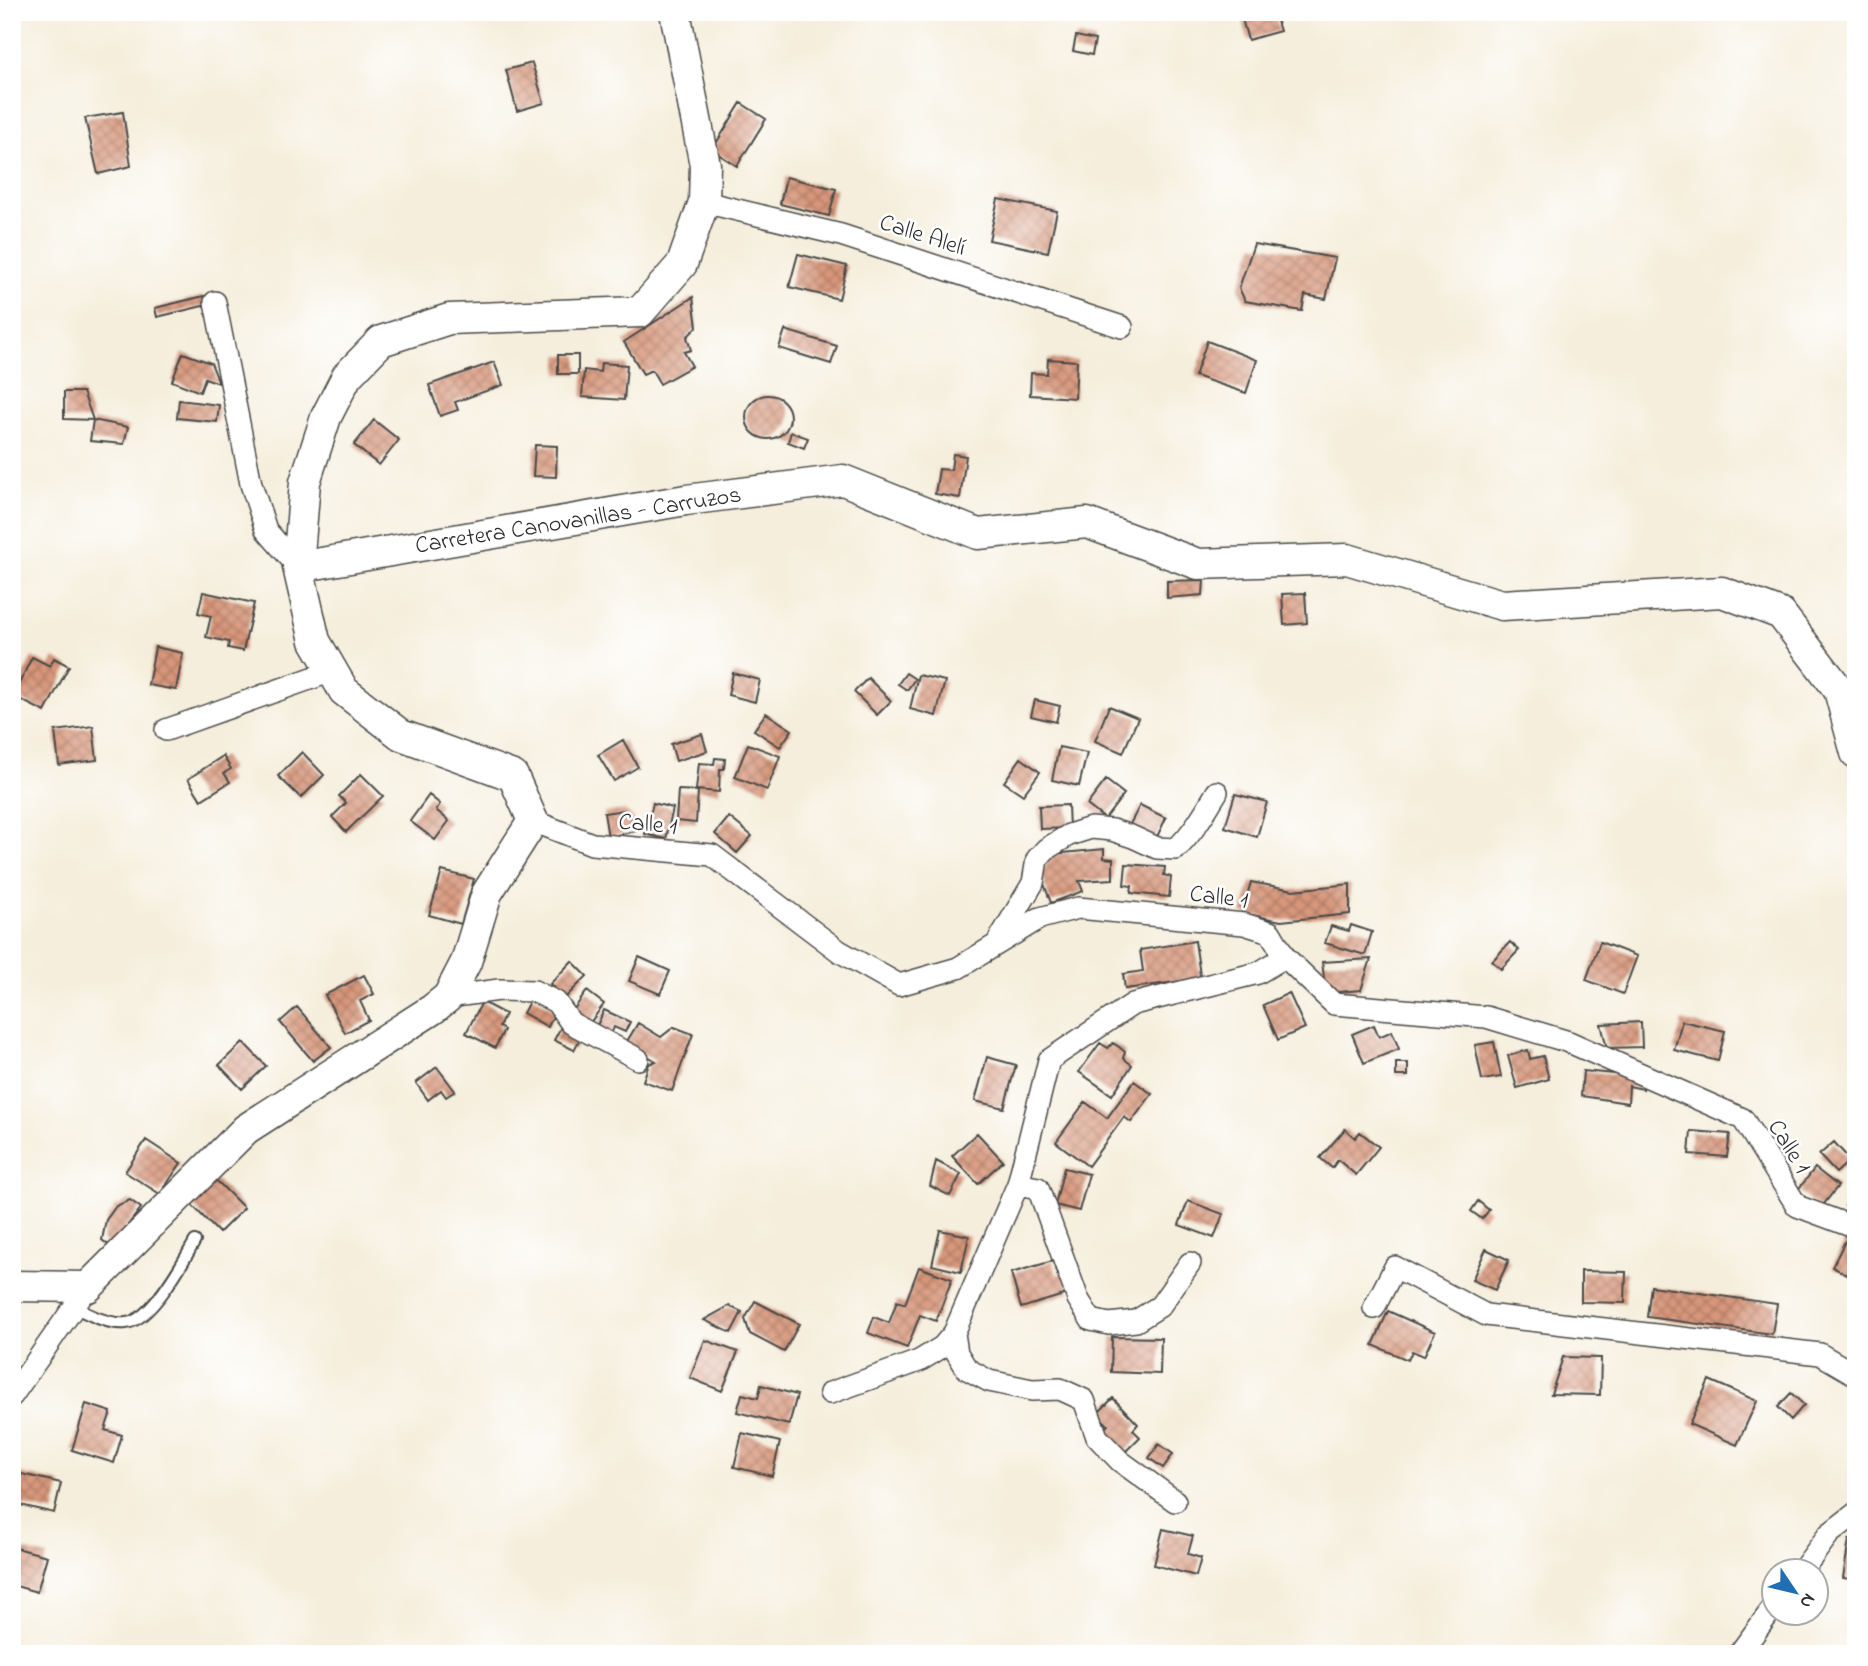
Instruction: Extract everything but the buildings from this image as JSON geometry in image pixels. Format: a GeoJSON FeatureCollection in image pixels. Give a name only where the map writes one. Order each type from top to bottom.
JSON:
{"type":"FeatureCollection","features":[{"type":"Feature","properties":{"kind":"street"},"geometry":{"type":"LineString","coordinates":[[12,1396],[81,1297],[246,1129],[433,1009],[448,997],[466,962],[487,893],[533,821],[513,776],[401,735],[344,691],[315,641],[298,567],[306,482],[326,417],[347,376],[381,341],[449,319],[640,312],[682,264],[704,202],[705,164],[675,12]]}},
{"type":"Feature","properties":{"kind":"street","name":"Calle Alelí"},"geometry":{"type":"LineString","coordinates":[[704,202],[841,235],[1122,327]]}},
{"type":"Feature","properties":{"kind":"street"},"geometry":{"type":"LineString","coordinates":[[215,302],[251,484],[266,530],[298,567]]}},
{"type":"Feature","properties":{"kind":"street","name":"Carretera Canovanillas - Carruzos"},"geometry":{"type":"LineString","coordinates":[[298,567],[686,499],[843,480],[978,534],[1087,523],[1198,564],[1347,559],[1502,605],[1722,592],[1781,614],[1847,686],[1856,753]]}},
{"type":"Feature","properties":{"kind":"street"},"geometry":{"type":"LineString","coordinates":[[166,730],[332,671]]}},
{"type":"Feature","properties":{"kind":"street"},"geometry":{"type":"LineString","coordinates":[[996,945],[1025,899],[1032,883],[1037,859],[1046,849],[1069,835],[1091,828],[1133,837],[1157,848],[1176,849],[1191,832],[1217,792]]}},
{"type":"Feature","properties":{"kind":"street","name":"Calle 1"},"geometry":{"type":"LineString","coordinates":[[533,821],[592,844],[712,855],[839,951],[899,985],[958,968],[1040,918],[1078,908],[1244,923],[1270,932],[1285,957],[1334,1004],[1486,1017],[1569,1042],[1743,1119],[1797,1206],[1856,1228]]}},
{"type":"Feature","properties":{"kind":"street"},"geometry":{"type":"LineString","coordinates":[[830,1393],[919,1361],[942,1348],[954,1333],[1017,1184],[1049,1060],[1133,1004],[1258,973],[1285,957]]}},
{"type":"Feature","properties":{"kind":"street"},"geometry":{"type":"LineString","coordinates":[[448,997],[499,990],[534,991],[556,1002],[571,1023],[638,1059]]}},
{"type":"Feature","properties":{"kind":"street"},"geometry":{"type":"LineString","coordinates":[[1017,1184],[1038,1188],[1078,1299],[1091,1320],[1109,1324],[1136,1321],[1160,1306],[1190,1262]]}},
{"type":"Feature","properties":{"kind":"street"},"geometry":{"type":"LineString","coordinates":[[1374,1308],[1395,1267],[1486,1315],[1821,1354],[1856,1375]]}},
{"type":"Feature","properties":{"kind":"street"},"geometry":{"type":"LineString","coordinates":[[12,1286],[81,1297]]}},
{"type":"Feature","properties":{"kind":"street"},"geometry":{"type":"LineString","coordinates":[[954,1333],[957,1353],[967,1369],[989,1381],[1032,1390],[1060,1389],[1084,1400],[1097,1437],[1120,1461],[1175,1501]]}},
{"type":"Feature","properties":{"kind":"street"},"geometry":{"type":"LineString","coordinates":[[1811,1558],[1829,1534],[1856,1513]]}},
{"type":"Feature","properties":{"kind":"street"},"geometry":{"type":"LineString","coordinates":[[1739,1654],[1759,1627]]}},
{"type":"Feature","properties":{"kind":"lane"},"geometry":{"type":"LineString","coordinates":[[81,1297],[102,1319],[127,1323],[144,1315],[169,1285],[195,1241]]}}]}
